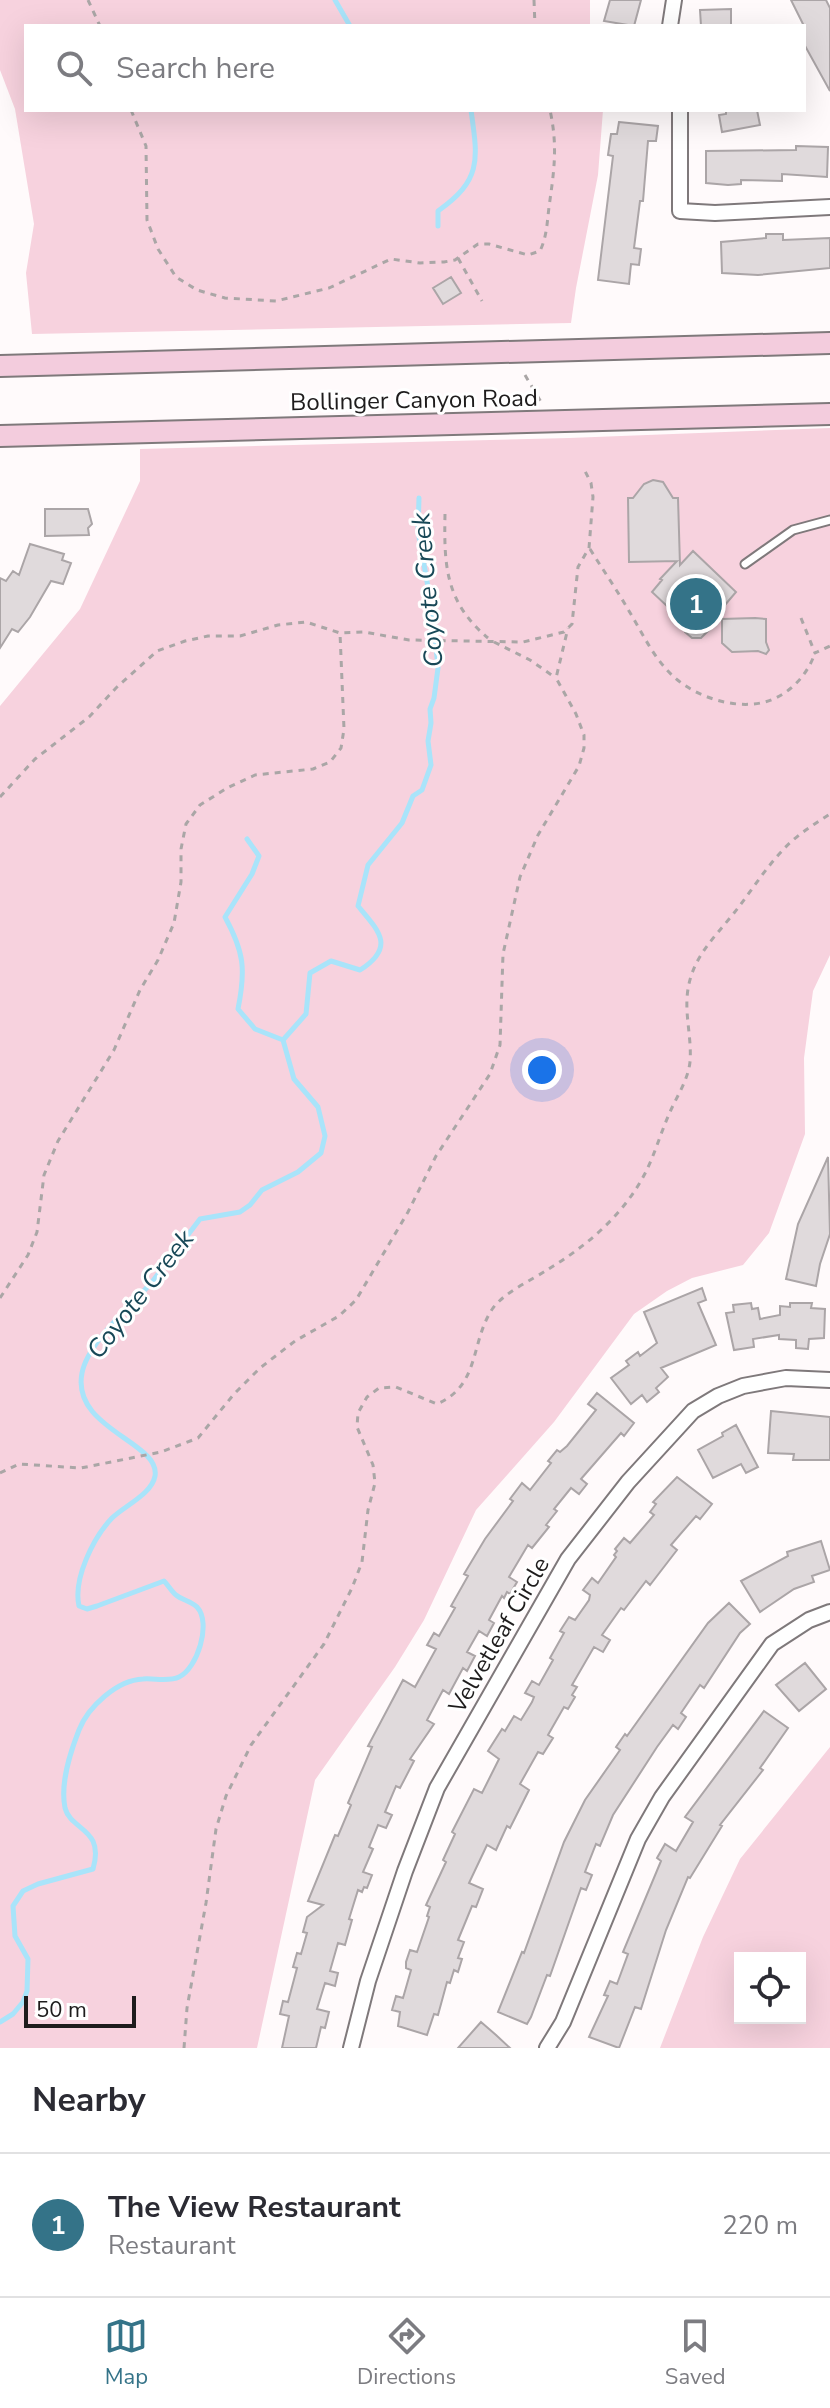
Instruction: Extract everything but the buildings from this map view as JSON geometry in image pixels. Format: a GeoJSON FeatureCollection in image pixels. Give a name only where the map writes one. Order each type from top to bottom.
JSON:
{"type":"FeatureCollection","features":[{"type":"Feature","properties":{"kind":"main road","name":"Bollinger Canyon Road"},"geometry":{"type":"LineString","coordinates":[[0,366],[830,343]]}},
{"type":"Feature","properties":{"kind":"main road","name":"Bollinger Canyon Road"},"geometry":{"type":"LineString","coordinates":[[0,436],[830,414]]}},
{"type":"Feature","properties":{"kind":"street"},"geometry":{"type":"LineString","coordinates":[[670,24],[674,0]]}},
{"type":"Feature","properties":{"kind":"street"},"geometry":{"type":"LineString","coordinates":[[680,112],[680,211],[715,213],[830,207]]}},
{"type":"Feature","properties":{"kind":"street","name":"Velvetleaf Circle"},"geometry":{"type":"LineString","coordinates":[[351,2048],[368,1981],[437,1788],[568,1559],[628,1482],[693,1411],[743,1386],[786,1378],[830,1380]]}},
{"type":"Feature","properties":{"kind":"street"},"geometry":{"type":"LineString","coordinates":[[547,2048],[563,2022],[638,1839],[662,1797],[772,1644],[809,1620],[830,1612]]}},
{"type":"Feature","properties":{"kind":"lane"},"geometry":{"type":"LineString","coordinates":[[745,564],[793,530],[830,520]]}},
{"type":"Feature","properties":{"kind":"path"},"geometry":{"type":"LineString","coordinates":[[88,0],[99,24]]}},
{"type":"Feature","properties":{"kind":"path"},"geometry":{"type":"LineString","coordinates":[[534,0],[535,24]]}},
{"type":"Feature","properties":{"kind":"path"},"geometry":{"type":"LineString","coordinates":[[132,112],[146,146],[147,220],[158,249],[176,277],[197,290],[225,298],[276,301],[329,288],[391,259],[444,262],[458,258],[478,244],[528,255],[540,251],[547,236],[555,179],[556,148],[550,112]]}},
{"type":"Feature","properties":{"kind":"path"},"geometry":{"type":"LineString","coordinates":[[458,258],[482,301]]}},
{"type":"Feature","properties":{"kind":"path"},"geometry":{"type":"LineString","coordinates":[[525,375],[541,402]]}},
{"type":"Feature","properties":{"kind":"path"},"geometry":{"type":"LineString","coordinates":[[0,797],[35,759],[89,717],[157,651],[185,641],[208,636],[240,636],[278,625],[306,622],[340,633],[364,632],[409,640],[490,639],[523,642],[564,632],[572,624],[578,567],[589,548],[593,497],[584,469]]}},
{"type":"Feature","properties":{"kind":"path"},"geometry":{"type":"LineString","coordinates":[[0,1473],[19,1464],[81,1468],[161,1452],[198,1438],[260,1368],[295,1341],[339,1316],[356,1300],[425,1182],[442,1146],[490,1074],[500,1045],[503,954],[520,877],[538,835],[579,766],[584,735],[556,678],[490,639],[478,629],[457,600],[447,578],[445,514]]}},
{"type":"Feature","properties":{"kind":"path"},"geometry":{"type":"LineString","coordinates":[[589,548],[655,656],[675,678],[723,702],[742,705],[767,701],[780,696],[800,680],[815,653],[801,618]]}},
{"type":"Feature","properties":{"kind":"path"},"geometry":{"type":"LineString","coordinates":[[556,678],[568,628]]}},
{"type":"Feature","properties":{"kind":"path"},"geometry":{"type":"LineString","coordinates":[[0,1298],[28,1255],[37,1232],[44,1175],[58,1141],[114,1050],[174,923],[186,824],[200,805],[227,788],[255,775],[313,769],[330,762],[341,748],[344,729],[340,633]]}},
{"type":"Feature","properties":{"kind":"path"},"geometry":{"type":"LineString","coordinates":[[815,653],[830,646]]}},
{"type":"Feature","properties":{"kind":"path"},"geometry":{"type":"LineString","coordinates":[[184,2048],[187,2008],[216,1829],[226,1796],[251,1745],[324,1644],[362,1562],[368,1510],[375,1483],[373,1465],[357,1427],[358,1413],[367,1397],[379,1388],[396,1387],[437,1404],[448,1399],[459,1390],[469,1371],[494,1307],[577,1250],[599,1233],[620,1210],[642,1179],[690,1065],[686,1009],[695,963],[709,941],[784,849],[830,814]]}},
{"type":"Feature","properties":{"kind":"shaded area"},"geometry":{"type":"Polygon","coordinates":[[[0,0],[590,0],[590,24],[24,24],[24,112],[603,112],[598,175],[571,323],[32,334],[26,273],[34,224],[15,109],[0,70],[0,0]]]}},
{"type":"Feature","properties":{"kind":"shaded area"},"geometry":{"type":"Polygon","coordinates":[[[830,428],[830,955],[813,991],[804,1058],[805,1134],[769,1233],[743,1265],[692,1278],[634,1314],[554,1422],[476,1510],[424,1620],[395,1667],[315,1780],[257,2048],[0,2048],[0,706],[80,609],[140,481],[140,449],[830,428]]]}},
{"type":"Feature","properties":{"kind":"shaded area"},"geometry":{"type":"Polygon","coordinates":[[[830,1747],[830,2048],[660,2048],[703,1937],[740,1859],[830,1747]]]}},
{"type":"Feature","properties":{"kind":"waterway","name":"Coyote Creek"},"geometry":{"type":"LineString","coordinates":[[335,0],[349,24]]}},
{"type":"Feature","properties":{"kind":"waterway","name":"Coyote Creek"},"geometry":{"type":"LineString","coordinates":[[438,226],[438,211],[463,189],[474,168],[471,112]]}},
{"type":"Feature","properties":{"kind":"waterway","name":"Coyote Creek"},"geometry":{"type":"LineString","coordinates":[[283,1040],[306,1014],[310,973],[331,961],[360,970],[378,954],[381,946],[377,931],[358,906],[368,865],[402,823],[413,796],[422,790],[431,765],[428,741],[430,709],[438,668],[433,615],[418,531],[419,498]]}},
{"type":"Feature","properties":{"kind":"waterway"},"geometry":{"type":"LineString","coordinates":[[247,839],[259,856],[252,874],[225,917],[242,961],[238,1009],[255,1029],[283,1040]]}},
{"type":"Feature","properties":{"kind":"waterway","name":"Coyote Creek"},"geometry":{"type":"LineString","coordinates":[[0,2022],[13,2014],[27,1991],[28,1959],[15,1936],[13,1906],[23,1891],[38,1884],[93,1869],[95,1845],[68,1816],[64,1798],[67,1768],[83,1721],[96,1704],[123,1684],[143,1679],[166,1680],[186,1672],[197,1656],[203,1634],[197,1607],[176,1595],[164,1581],[87,1609],[79,1606],[82,1572],[98,1536],[112,1518],[149,1488],[155,1476],[153,1464],[145,1453],[102,1421],[90,1408],[82,1392],[82,1373],[101,1337],[152,1282],[200,1219],[240,1212],[262,1190],[298,1172],[321,1153],[325,1136],[318,1107],[294,1079],[283,1040]]}},
{"type":"Feature","properties":{"kind":"place","name":"The View Restaurant"},"geometry":{"type":"Point","coordinates":[696,604]}}]}
